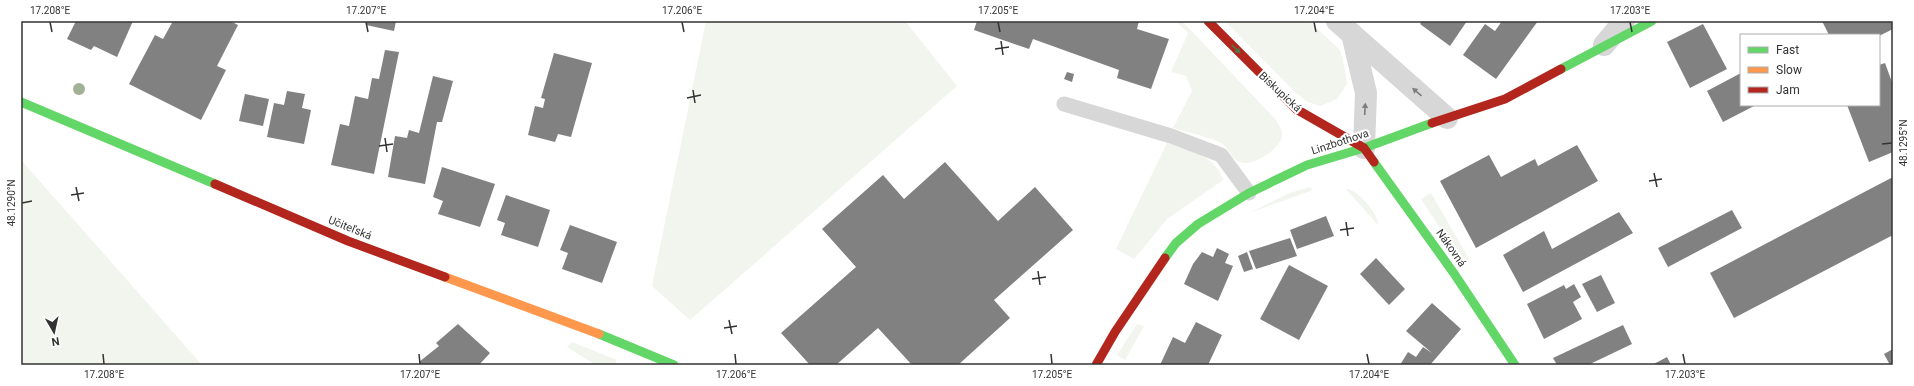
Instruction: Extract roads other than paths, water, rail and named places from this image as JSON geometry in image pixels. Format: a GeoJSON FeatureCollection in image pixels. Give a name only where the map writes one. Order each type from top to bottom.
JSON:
{"type":"FeatureCollection","features":[{"type":"Feature","properties":{"kind":"street","name":"Biskupická"},"geometry":{"type":"LineString","coordinates":[[1208,21],[1296,109],[1364,148]]}},
{"type":"Feature","properties":{"kind":"street"},"geometry":{"type":"LineString","coordinates":[[1604,46],[1624,21]]}},
{"type":"Feature","properties":{"kind":"street","name":"Linzbothova"},"geometry":{"type":"LineString","coordinates":[[1096,365],[1128,313],[1176,244],[1198,224],[1249,193],[1307,165],[1364,148],[1504,99],[1652,21]]}},
{"type":"Feature","properties":{"kind":"street"},"geometry":{"type":"LineString","coordinates":[[1345,28],[1366,92],[1364,148]]}},
{"type":"Feature","properties":{"kind":"street"},"geometry":{"type":"LineString","coordinates":[[1345,28],[1447,118]]}},
{"type":"Feature","properties":{"kind":"street","name":"Učiteľská"},"geometry":{"type":"LineString","coordinates":[[21,102],[348,240],[599,334],[674,365]]}},
{"type":"Feature","properties":{"kind":"street","name":"Nákovná"},"geometry":{"type":"LineString","coordinates":[[1364,148],[1453,272],[1515,365]]}},
{"type":"Feature","properties":{"kind":"lane"},"geometry":{"type":"LineString","coordinates":[[1064,104],[1171,136],[1221,155],[1249,193]]}}]}
